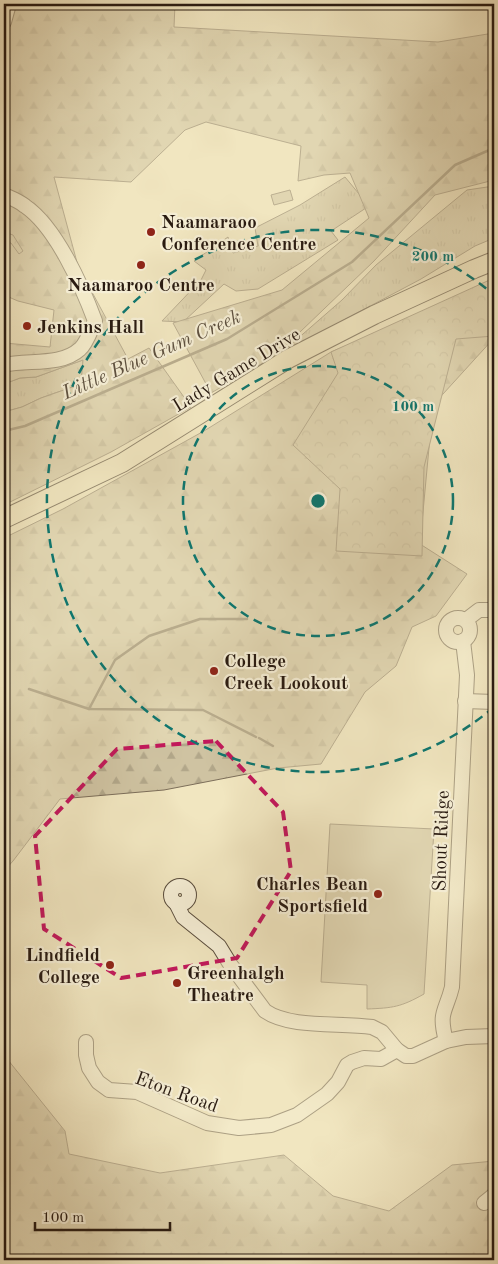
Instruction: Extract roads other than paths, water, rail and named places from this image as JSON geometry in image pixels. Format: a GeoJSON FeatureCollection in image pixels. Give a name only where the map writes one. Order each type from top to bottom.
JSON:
{"type":"FeatureCollection","features":[{"type":"Feature","properties":{"kind":"main road","name":"Lady Game Drive"},"geometry":{"type":"LineString","coordinates":[[4,519],[122,463],[288,359],[374,315],[494,261]]}},
{"type":"Feature","properties":{"kind":"street"},"geometry":{"type":"LineString","coordinates":[[4,22],[9,4]]}},
{"type":"Feature","properties":{"kind":"street"},"geometry":{"type":"LineString","coordinates":[[4,195],[25,206],[52,234],[85,294],[95,321],[81,348],[67,357],[4,364]]}},
{"type":"Feature","properties":{"kind":"street"},"geometry":{"type":"LineString","coordinates":[[466,620],[479,610],[494,610]]}},
{"type":"Feature","properties":{"kind":"street"},"geometry":{"type":"LineString","coordinates":[[458,617],[466,620],[470,627],[468,638],[456,642],[449,638],[446,627],[450,620],[458,617]]}},
{"type":"Feature","properties":{"kind":"street","name":"Shout Ridge"},"geometry":{"type":"LineString","coordinates":[[446,1041],[442,1018],[452,984],[467,675],[463,641]]}},
{"type":"Feature","properties":{"kind":"street"},"geometry":{"type":"LineString","coordinates":[[465,701],[494,702]]}},
{"type":"Feature","properties":{"kind":"street"},"geometry":{"type":"LineString","coordinates":[[176,903],[183,917],[219,946],[265,1011],[272,1016],[293,1022],[372,1027],[382,1032],[397,1050]]}},
{"type":"Feature","properties":{"kind":"street","name":"Eton Road"},"geometry":{"type":"LineString","coordinates":[[86,1042],[89,1068],[98,1082],[109,1090],[137,1092],[207,1124],[239,1128],[271,1125],[297,1115],[327,1094],[338,1082],[347,1065],[352,1062],[364,1058],[381,1059],[397,1050],[406,1056],[413,1056],[446,1041],[466,1037],[494,1036]]}},
{"type":"Feature","properties":{"kind":"waterway","name":"Little Blue Gum Creek"},"geometry":{"type":"LineString","coordinates":[[4,431],[25,426],[227,339],[352,262],[455,165],[494,148]]}},
{"type":"Feature","properties":{"kind":"waterway"},"geometry":{"type":"LineString","coordinates":[[89,709],[115,660],[149,636],[200,619],[247,619]]}},
{"type":"Feature","properties":{"kind":"waterway"},"geometry":{"type":"LineString","coordinates":[[29,689],[89,709],[203,710],[256,737]]}},
{"type":"Feature","properties":{"kind":"waterway"},"geometry":{"type":"LineString","coordinates":[[259,738],[273,746]]}},
{"type":"Feature","properties":{"kind":"place","name":"Naamaraoo Conference Centre"},"geometry":{"type":"Point","coordinates":[151,232]}},
{"type":"Feature","properties":{"kind":"place","name":"Naamaroo Centre"},"geometry":{"type":"Point","coordinates":[141,265]}},
{"type":"Feature","properties":{"kind":"place","name":"Jenkins Hall"},"geometry":{"type":"Point","coordinates":[27,326]}},
{"type":"Feature","properties":{"kind":"place","name":"College Creek Lookout"},"geometry":{"type":"Point","coordinates":[214,671]}},
{"type":"Feature","properties":{"kind":"place","name":"Charles Bean Sportsfield"},"geometry":{"type":"Point","coordinates":[378,894]}},
{"type":"Feature","properties":{"kind":"place","name":"Lindfield College"},"geometry":{"type":"Point","coordinates":[110,965]}},
{"type":"Feature","properties":{"kind":"place","name":"Greenhalgh Theatre"},"geometry":{"type":"Point","coordinates":[177,983]}}]}
